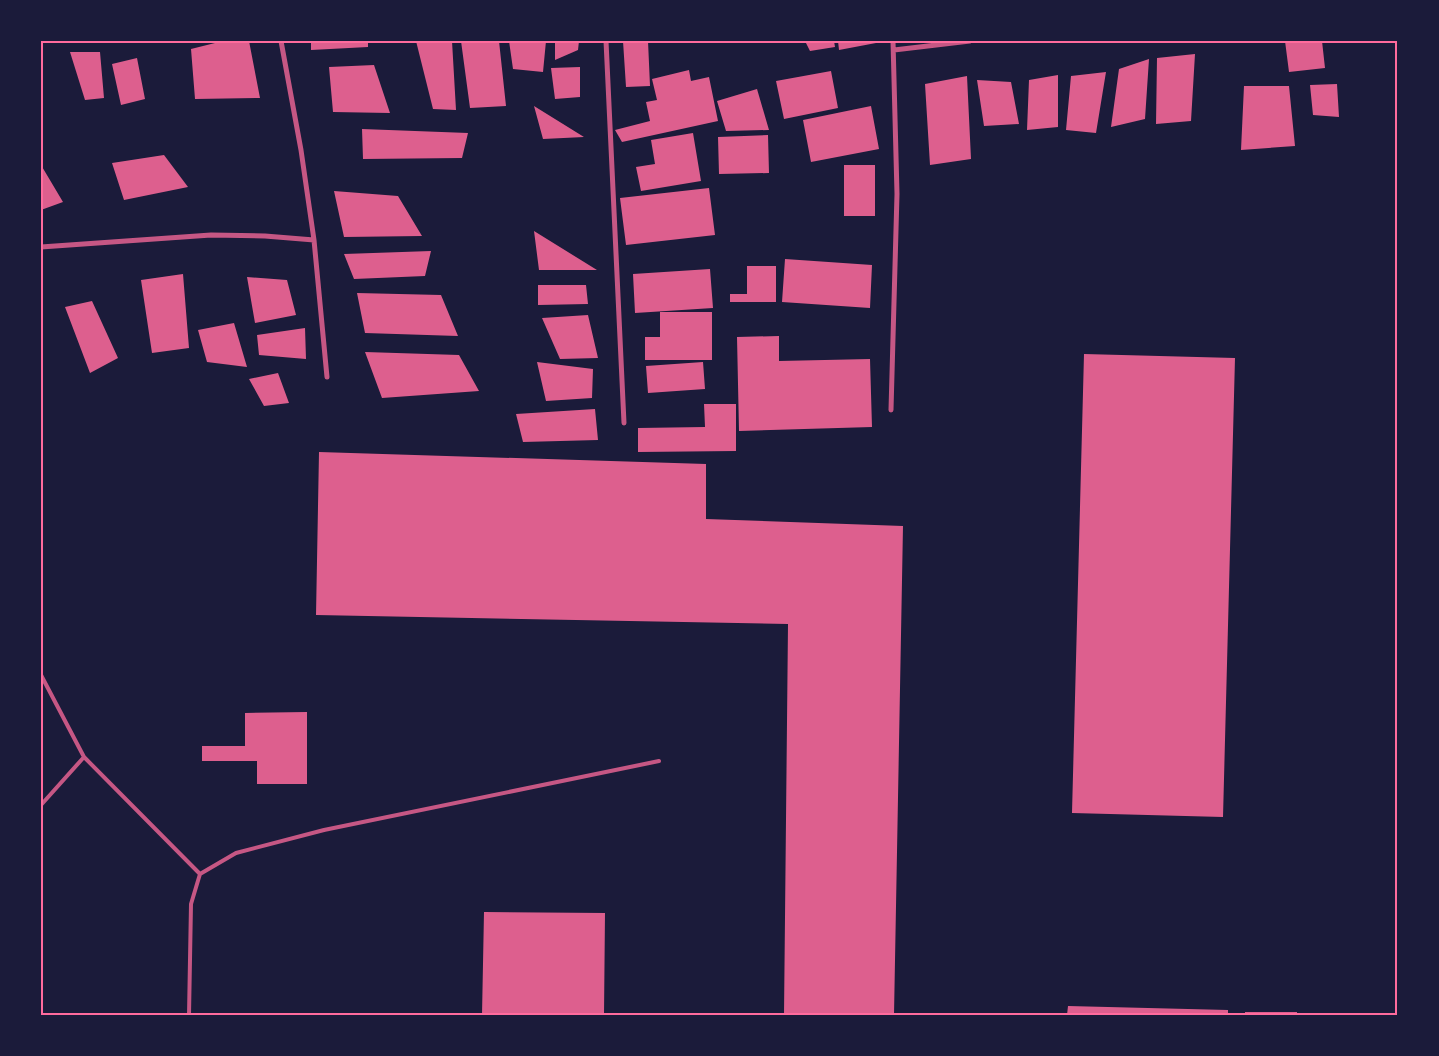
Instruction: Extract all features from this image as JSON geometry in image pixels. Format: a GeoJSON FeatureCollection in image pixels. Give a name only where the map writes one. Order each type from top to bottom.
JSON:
{"type":"FeatureCollection","features":[{"type":"Feature","properties":{"kind":"street"},"geometry":{"type":"LineString","coordinates":[[281,41],[301,150],[314,240],[327,378]]}},
{"type":"Feature","properties":{"kind":"street"},"geometry":{"type":"LineString","coordinates":[[606,41],[624,423]]}},
{"type":"Feature","properties":{"kind":"street"},"geometry":{"type":"LineString","coordinates":[[891,410],[896,194],[893,41]]}},
{"type":"Feature","properties":{"kind":"street"},"geometry":{"type":"LineString","coordinates":[[894,50],[970,41]]}},
{"type":"Feature","properties":{"kind":"street"},"geometry":{"type":"LineString","coordinates":[[41,247],[211,235],[265,236],[314,240]]}},
{"type":"Feature","properties":{"kind":"lane"},"geometry":{"type":"LineString","coordinates":[[41,675],[84,756],[200,874]]}},
{"type":"Feature","properties":{"kind":"lane"},"geometry":{"type":"LineString","coordinates":[[41,806],[84,756]]}},
{"type":"Feature","properties":{"kind":"lane"},"geometry":{"type":"LineString","coordinates":[[189,1015],[191,904],[200,874],[236,853],[324,830],[659,761]]}},
{"type":"Feature","properties":{"kind":"building"},"geometry":{"type":"Polygon","coordinates":[[[223,41],[249,41],[260,98],[195,99],[191,49],[223,41]]]}},
{"type":"Feature","properties":{"kind":"building"},"geometry":{"type":"Polygon","coordinates":[[[311,41],[368,41],[368,47],[311,50],[311,41]]]}},
{"type":"Feature","properties":{"kind":"building"},"geometry":{"type":"Polygon","coordinates":[[[416,41],[452,41],[456,110],[433,109],[416,41]]]}},
{"type":"Feature","properties":{"kind":"building"},"geometry":{"type":"Polygon","coordinates":[[[461,41],[499,41],[506,106],[470,108],[461,41]]]}},
{"type":"Feature","properties":{"kind":"building"},"geometry":{"type":"Polygon","coordinates":[[[509,41],[546,41],[543,72],[513,69],[509,41]]]}},
{"type":"Feature","properties":{"kind":"building"},"geometry":{"type":"Polygon","coordinates":[[[555,41],[579,41],[578,50],[555,60],[555,41]]]}},
{"type":"Feature","properties":{"kind":"building"},"geometry":{"type":"Polygon","coordinates":[[[623,41],[648,41],[650,86],[626,87],[623,41]]]}},
{"type":"Feature","properties":{"kind":"building"},"geometry":{"type":"Polygon","coordinates":[[[805,41],[834,41],[835,47],[810,51],[805,41]]]}},
{"type":"Feature","properties":{"kind":"building"},"geometry":{"type":"Polygon","coordinates":[[[838,41],[875,41],[876,43],[839,50],[838,41]]]}},
{"type":"Feature","properties":{"kind":"building"},"geometry":{"type":"Polygon","coordinates":[[[1285,41],[1322,41],[1325,68],[1289,72],[1285,41]]]}},
{"type":"Feature","properties":{"kind":"building"},"geometry":{"type":"Polygon","coordinates":[[[70,52],[100,52],[104,98],[85,100],[70,52]]]}},
{"type":"Feature","properties":{"kind":"building"},"geometry":{"type":"Polygon","coordinates":[[[1195,54],[1191,121],[1156,124],[1157,58],[1195,54]]]}},
{"type":"Feature","properties":{"kind":"building"},"geometry":{"type":"Polygon","coordinates":[[[137,58],[145,99],[121,105],[112,64],[137,58]]]}},
{"type":"Feature","properties":{"kind":"building"},"geometry":{"type":"Polygon","coordinates":[[[1149,59],[1145,119],[1111,127],[1119,69],[1149,59]]]}},
{"type":"Feature","properties":{"kind":"building"},"geometry":{"type":"Polygon","coordinates":[[[374,65],[390,113],[333,112],[329,67],[374,65]]]}},
{"type":"Feature","properties":{"kind":"building"},"geometry":{"type":"Polygon","coordinates":[[[580,67],[580,97],[555,99],[551,68],[580,67]]]}},
{"type":"Feature","properties":{"kind":"building"},"geometry":{"type":"Polygon","coordinates":[[[689,70],[691,81],[709,77],[718,121],[622,142],[615,130],[650,121],[646,102],[657,100],[652,79],[689,70]]]}},
{"type":"Feature","properties":{"kind":"building"},"geometry":{"type":"Polygon","coordinates":[[[831,71],[838,108],[784,119],[776,81],[831,71]]]}},
{"type":"Feature","properties":{"kind":"building"},"geometry":{"type":"Polygon","coordinates":[[[1106,72],[1096,133],[1066,130],[1071,76],[1106,72]]]}},
{"type":"Feature","properties":{"kind":"building"},"geometry":{"type":"Polygon","coordinates":[[[1058,75],[1058,127],[1027,130],[1029,80],[1058,75]]]}},
{"type":"Feature","properties":{"kind":"building"},"geometry":{"type":"Polygon","coordinates":[[[967,76],[971,159],[930,165],[925,84],[967,76]]]}},
{"type":"Feature","properties":{"kind":"building"},"geometry":{"type":"Polygon","coordinates":[[[977,80],[1011,82],[1019,124],[984,126],[977,80]]]}},
{"type":"Feature","properties":{"kind":"building"},"geometry":{"type":"Polygon","coordinates":[[[1337,84],[1339,117],[1313,115],[1310,85],[1337,84]]]}},
{"type":"Feature","properties":{"kind":"building"},"geometry":{"type":"Polygon","coordinates":[[[1244,86],[1289,86],[1295,146],[1241,150],[1244,86]]]}},
{"type":"Feature","properties":{"kind":"building"},"geometry":{"type":"Polygon","coordinates":[[[757,89],[769,130],[726,131],[717,101],[757,89]]]}},
{"type":"Feature","properties":{"kind":"building"},"geometry":{"type":"Polygon","coordinates":[[[534,106],[584,137],[543,139],[534,106]]]}},
{"type":"Feature","properties":{"kind":"building"},"geometry":{"type":"Polygon","coordinates":[[[871,106],[879,149],[811,162],[803,120],[871,106]]]}},
{"type":"Feature","properties":{"kind":"building"},"geometry":{"type":"Polygon","coordinates":[[[362,129],[468,133],[462,158],[363,159],[362,129]]]}},
{"type":"Feature","properties":{"kind":"building"},"geometry":{"type":"Polygon","coordinates":[[[693,133],[701,181],[641,191],[636,167],[655,164],[651,140],[693,133]]]}},
{"type":"Feature","properties":{"kind":"building"},"geometry":{"type":"Polygon","coordinates":[[[768,135],[769,173],[719,174],[718,137],[768,135]]]}},
{"type":"Feature","properties":{"kind":"building"},"geometry":{"type":"Polygon","coordinates":[[[164,155],[188,187],[124,200],[112,163],[164,155]]]}},
{"type":"Feature","properties":{"kind":"building"},"geometry":{"type":"Polygon","coordinates":[[[41,165],[63,202],[41,210],[41,165]]]}},
{"type":"Feature","properties":{"kind":"building"},"geometry":{"type":"Polygon","coordinates":[[[844,165],[875,165],[875,216],[844,216],[844,165]]]}},
{"type":"Feature","properties":{"kind":"building"},"geometry":{"type":"Polygon","coordinates":[[[709,188],[715,235],[626,245],[620,198],[709,188]]]}},
{"type":"Feature","properties":{"kind":"building"},"geometry":{"type":"Polygon","coordinates":[[[334,191],[398,196],[422,236],[344,237],[334,191]]]}},
{"type":"Feature","properties":{"kind":"building"},"geometry":{"type":"Polygon","coordinates":[[[534,231],[597,270],[539,270],[534,231]]]}},
{"type":"Feature","properties":{"kind":"building"},"geometry":{"type":"Polygon","coordinates":[[[431,251],[425,276],[354,279],[344,254],[431,251]]]}},
{"type":"Feature","properties":{"kind":"building"},"geometry":{"type":"Polygon","coordinates":[[[785,259],[872,265],[870,308],[782,302],[785,259]]]}},
{"type":"Feature","properties":{"kind":"building"},"geometry":{"type":"Polygon","coordinates":[[[747,266],[776,266],[776,302],[730,302],[730,294],[747,294],[747,266]]]}},
{"type":"Feature","properties":{"kind":"building"},"geometry":{"type":"Polygon","coordinates":[[[710,269],[713,308],[635,313],[633,274],[710,269]]]}},
{"type":"Feature","properties":{"kind":"building"},"geometry":{"type":"Polygon","coordinates":[[[183,274],[189,348],[152,353],[141,280],[183,274]]]}},
{"type":"Feature","properties":{"kind":"building"},"geometry":{"type":"Polygon","coordinates":[[[247,277],[287,280],[296,315],[255,323],[247,277]]]}},
{"type":"Feature","properties":{"kind":"building"},"geometry":{"type":"Polygon","coordinates":[[[538,285],[586,285],[588,304],[538,305],[538,285]]]}},
{"type":"Feature","properties":{"kind":"building"},"geometry":{"type":"Polygon","coordinates":[[[357,293],[441,295],[458,336],[365,333],[357,293]]]}},
{"type":"Feature","properties":{"kind":"building"},"geometry":{"type":"Polygon","coordinates":[[[92,301],[118,358],[90,373],[65,307],[92,301]]]}},
{"type":"Feature","properties":{"kind":"building"},"geometry":{"type":"Polygon","coordinates":[[[660,312],[712,312],[712,360],[645,360],[645,337],[660,337],[660,312]]]}},
{"type":"Feature","properties":{"kind":"building"},"geometry":{"type":"Polygon","coordinates":[[[588,315],[598,358],[560,359],[542,318],[588,315]]]}},
{"type":"Feature","properties":{"kind":"building"},"geometry":{"type":"Polygon","coordinates":[[[234,323],[247,367],[207,362],[198,330],[234,323]]]}},
{"type":"Feature","properties":{"kind":"building"},"geometry":{"type":"Polygon","coordinates":[[[305,328],[306,359],[259,355],[257,335],[305,328]]]}},
{"type":"Feature","properties":{"kind":"building"},"geometry":{"type":"Polygon","coordinates":[[[779,336],[779,361],[870,359],[872,427],[739,431],[737,337],[779,336]]]}},
{"type":"Feature","properties":{"kind":"building"},"geometry":{"type":"Polygon","coordinates":[[[365,352],[459,355],[479,391],[382,398],[365,352]]]}},
{"type":"Feature","properties":{"kind":"building"},"geometry":{"type":"Polygon","coordinates":[[[1084,354],[1235,358],[1223,817],[1072,813],[1084,354]]]}},
{"type":"Feature","properties":{"kind":"building"},"geometry":{"type":"Polygon","coordinates":[[[537,362],[593,369],[592,398],[546,401],[537,362]]]}},
{"type":"Feature","properties":{"kind":"building"},"geometry":{"type":"Polygon","coordinates":[[[703,362],[705,389],[648,393],[646,366],[703,362]]]}},
{"type":"Feature","properties":{"kind":"building"},"geometry":{"type":"Polygon","coordinates":[[[278,373],[289,403],[264,406],[249,379],[278,373]]]}},
{"type":"Feature","properties":{"kind":"building"},"geometry":{"type":"Polygon","coordinates":[[[704,404],[736,404],[736,451],[638,452],[638,428],[705,427],[704,404]]]}},
{"type":"Feature","properties":{"kind":"building"},"geometry":{"type":"Polygon","coordinates":[[[595,409],[598,440],[523,442],[516,414],[595,409]]]}},
{"type":"Feature","properties":{"kind":"building"},"geometry":{"type":"Polygon","coordinates":[[[319,452],[706,464],[706,519],[903,526],[894,1015],[784,1015],[788,624],[316,615],[319,452]]]}},
{"type":"Feature","properties":{"kind":"building"},"geometry":{"type":"Polygon","coordinates":[[[307,712],[307,784],[257,784],[257,761],[202,761],[202,746],[245,746],[245,713],[307,712]]]}},
{"type":"Feature","properties":{"kind":"building"},"geometry":{"type":"Polygon","coordinates":[[[484,912],[605,913],[604,1015],[482,1015],[484,912]]]}},
{"type":"Feature","properties":{"kind":"building"},"geometry":{"type":"Polygon","coordinates":[[[1068,1006],[1228,1010],[1228,1015],[1067,1015],[1068,1006]]]}},
{"type":"Feature","properties":{"kind":"building"},"geometry":{"type":"Polygon","coordinates":[[[1245,1012],[1297,1012],[1297,1015],[1245,1015],[1245,1012]]]}}]}
